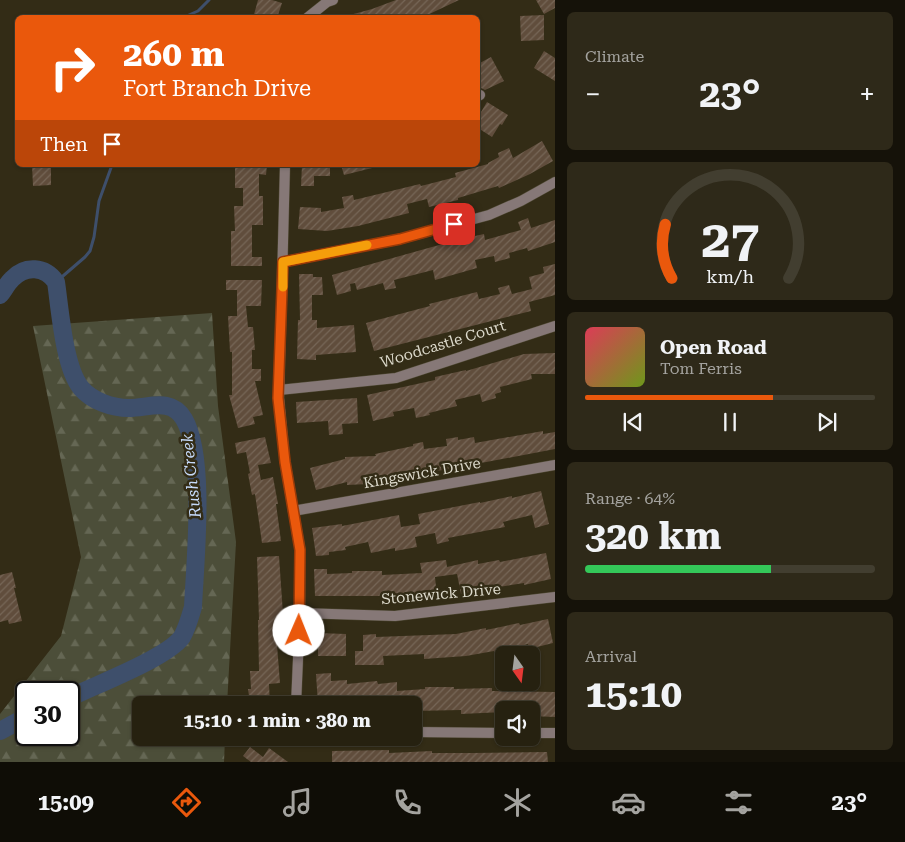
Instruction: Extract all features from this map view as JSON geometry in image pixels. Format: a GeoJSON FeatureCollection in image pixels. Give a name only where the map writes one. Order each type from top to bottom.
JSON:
{"type":"FeatureCollection","features":[{"type":"Feature","properties":{"kind":"street"},"geometry":{"type":"LineString","coordinates":[[311,15],[327,2],[333,0]]}},
{"type":"Feature","properties":{"kind":"street"},"geometry":{"type":"LineString","coordinates":[[285,167],[279,390],[285,462],[300,550],[300,613],[296,696]]}},
{"type":"Feature","properties":{"kind":"street"},"geometry":{"type":"LineString","coordinates":[[283,262],[400,239],[489,215],[555,182]]}},
{"type":"Feature","properties":{"kind":"street","name":"Woodcastle Court"},"geometry":{"type":"LineString","coordinates":[[279,390],[396,378],[555,326]]}},
{"type":"Feature","properties":{"kind":"street","name":"Kingswick Drive"},"geometry":{"type":"LineString","coordinates":[[293,511],[555,465]]}},
{"type":"Feature","properties":{"kind":"street","name":"Stonewick Drive"},"geometry":{"type":"LineString","coordinates":[[300,613],[395,616],[555,597]]}},
{"type":"Feature","properties":{"kind":"street"},"geometry":{"type":"LineString","coordinates":[[422,732],[495,733]]}},
{"type":"Feature","properties":{"kind":"street"},"geometry":{"type":"LineString","coordinates":[[540,734],[555,733]]}},
{"type":"Feature","properties":{"kind":"green space"},"geometry":{"type":"Polygon","coordinates":[[[212,313],[218,406],[236,542],[227,696],[132,696],[132,746],[225,746],[224,762],[0,762],[0,714],[15,695],[15,746],[80,746],[80,681],[26,681],[61,636],[81,557],[33,326],[212,313]]]}},
{"type":"Feature","properties":{"kind":"building"},"geometry":{"type":"Polygon","coordinates":[[[258,0],[272,0],[282,3],[278,15],[254,15],[258,0]]]}},
{"type":"Feature","properties":{"kind":"building"},"geometry":{"type":"Polygon","coordinates":[[[396,0],[459,0],[427,15],[350,15],[396,0]]]}},
{"type":"Feature","properties":{"kind":"building"},"geometry":{"type":"Polygon","coordinates":[[[536,0],[555,0],[555,8],[544,14],[536,0]]]}},
{"type":"Feature","properties":{"kind":"building"},"geometry":{"type":"Polygon","coordinates":[[[544,15],[544,40],[521,41],[520,16],[544,15]]]}},
{"type":"Feature","properties":{"kind":"building"},"geometry":{"type":"Polygon","coordinates":[[[544,51],[555,58],[555,81],[534,68],[544,51]]]}},
{"type":"Feature","properties":{"kind":"building"},"geometry":{"type":"Polygon","coordinates":[[[491,57],[504,81],[485,90],[481,88],[480,63],[491,57]]]}},
{"type":"Feature","properties":{"kind":"building"},"geometry":{"type":"Polygon","coordinates":[[[487,102],[508,115],[492,137],[480,129],[480,114],[487,102]]]}},
{"type":"Feature","properties":{"kind":"building"},"geometry":{"type":"Polygon","coordinates":[[[542,141],[553,161],[499,188],[498,186],[458,198],[458,200],[429,207],[427,199],[407,204],[409,213],[358,226],[327,231],[298,229],[300,207],[321,208],[321,212],[344,208],[342,197],[353,195],[354,200],[456,177],[455,173],[488,164],[499,157],[498,153],[509,148],[513,158],[542,141]]]}},
{"type":"Feature","properties":{"kind":"building"},"geometry":{"type":"Polygon","coordinates":[[[32,167],[51,167],[51,185],[33,186],[32,167]]]}},
{"type":"Feature","properties":{"kind":"building"},"geometry":{"type":"Polygon","coordinates":[[[235,167],[267,167],[266,175],[259,174],[259,196],[263,196],[263,225],[252,225],[252,257],[262,257],[262,266],[231,266],[231,231],[235,231],[234,206],[243,206],[243,188],[235,188],[235,167]]]}},
{"type":"Feature","properties":{"kind":"building"},"geometry":{"type":"Polygon","coordinates":[[[302,167],[330,167],[330,176],[314,176],[314,186],[301,186],[302,167]]]}},
{"type":"Feature","properties":{"kind":"building"},"geometry":{"type":"Polygon","coordinates":[[[342,167],[372,167],[372,168],[344,175],[342,167]]]}},
{"type":"Feature","properties":{"kind":"building"},"geometry":{"type":"Polygon","coordinates":[[[528,218],[531,228],[555,220],[555,242],[528,251],[527,248],[509,253],[510,258],[495,262],[494,256],[475,260],[477,268],[435,280],[433,270],[394,280],[396,288],[385,290],[383,283],[357,290],[355,283],[350,284],[351,291],[337,295],[332,275],[457,240],[484,234],[485,240],[521,230],[518,222],[528,218]]]}},
{"type":"Feature","properties":{"kind":"building"},"geometry":{"type":"Polygon","coordinates":[[[555,264],[555,295],[529,302],[531,311],[374,351],[366,323],[477,292],[479,299],[500,294],[498,288],[509,285],[512,294],[532,289],[529,277],[544,273],[543,267],[555,264]]]}},
{"type":"Feature","properties":{"kind":"building"},"geometry":{"type":"Polygon","coordinates":[[[299,274],[313,274],[313,277],[322,277],[323,295],[312,295],[312,320],[317,320],[317,328],[354,325],[356,352],[316,355],[316,360],[297,359],[298,320],[300,320],[299,274]]]}},
{"type":"Feature","properties":{"kind":"building"},"geometry":{"type":"Polygon","coordinates":[[[226,280],[262,280],[261,306],[246,306],[248,327],[253,327],[255,350],[252,350],[252,369],[261,369],[261,381],[255,381],[263,415],[253,417],[255,424],[238,428],[229,395],[232,395],[232,352],[230,352],[228,316],[237,316],[237,290],[226,290],[226,280]]]}},
{"type":"Feature","properties":{"kind":"building"},"geometry":{"type":"Polygon","coordinates":[[[555,353],[555,374],[531,374],[532,379],[500,387],[501,392],[495,394],[496,398],[482,402],[480,394],[455,400],[457,406],[429,413],[430,415],[416,418],[414,408],[393,412],[394,416],[373,421],[367,395],[435,380],[435,377],[466,371],[524,354],[555,353]]]}},
{"type":"Feature","properties":{"kind":"building"},"geometry":{"type":"Polygon","coordinates":[[[357,398],[358,423],[342,424],[343,434],[329,435],[328,421],[297,423],[296,402],[357,398]]]}},
{"type":"Feature","properties":{"kind":"building"},"geometry":{"type":"Polygon","coordinates":[[[543,431],[543,434],[555,432],[555,449],[444,470],[407,474],[368,484],[347,485],[347,482],[316,490],[310,468],[345,459],[345,457],[376,456],[375,454],[423,442],[424,449],[447,446],[446,439],[458,437],[458,440],[474,437],[475,443],[543,431]]]}},
{"type":"Feature","properties":{"kind":"building"},"geometry":{"type":"Polygon","coordinates":[[[265,437],[271,463],[258,465],[261,480],[273,477],[278,504],[276,504],[281,541],[262,543],[255,494],[252,495],[248,474],[250,473],[246,452],[237,454],[235,443],[265,437]]]}},
{"type":"Feature","properties":{"kind":"building"},"geometry":{"type":"Polygon","coordinates":[[[541,491],[549,524],[535,528],[532,515],[503,522],[505,527],[448,538],[449,541],[437,544],[435,533],[415,537],[417,547],[395,551],[395,548],[371,553],[368,542],[345,547],[346,550],[329,552],[329,555],[316,556],[312,528],[342,524],[342,526],[399,515],[401,527],[420,524],[418,514],[512,496],[512,498],[541,491]]]}},
{"type":"Feature","properties":{"kind":"building"},"geometry":{"type":"Polygon","coordinates":[[[546,553],[551,579],[524,585],[524,583],[461,594],[457,574],[435,577],[437,597],[315,596],[314,569],[327,569],[327,574],[352,573],[352,571],[382,571],[382,575],[422,573],[420,563],[446,560],[447,567],[478,560],[478,564],[499,560],[500,562],[546,553]]]}},
{"type":"Feature","properties":{"kind":"building"},"geometry":{"type":"Polygon","coordinates":[[[279,556],[283,614],[281,614],[282,645],[277,645],[280,683],[269,684],[270,696],[249,696],[248,689],[251,689],[250,671],[259,671],[257,557],[279,556]]]}},
{"type":"Feature","properties":{"kind":"building"},"geometry":{"type":"Polygon","coordinates":[[[12,572],[22,621],[9,624],[8,620],[0,622],[0,575],[12,572]]]}},
{"type":"Feature","properties":{"kind":"building"},"geometry":{"type":"Polygon","coordinates":[[[548,619],[553,643],[540,646],[528,646],[528,644],[495,646],[495,652],[466,656],[424,659],[424,654],[383,656],[384,665],[355,665],[355,651],[363,651],[363,635],[376,634],[376,637],[456,634],[519,623],[520,625],[548,619]]]}},
{"type":"Feature","properties":{"kind":"building"},"geometry":{"type":"Polygon","coordinates":[[[318,633],[346,634],[346,656],[318,656],[318,633]]]}},
{"type":"Feature","properties":{"kind":"building"},"geometry":{"type":"Polygon","coordinates":[[[331,673],[331,681],[347,680],[347,684],[377,681],[378,684],[397,682],[397,691],[425,689],[425,687],[454,687],[454,689],[492,688],[492,691],[555,692],[555,717],[540,716],[540,701],[495,701],[495,712],[461,714],[461,710],[422,711],[422,696],[317,696],[316,674],[331,673]]]}},
{"type":"Feature","properties":{"kind":"building"},"geometry":{"type":"Polygon","coordinates":[[[250,747],[263,757],[269,748],[288,762],[251,762],[243,756],[250,747]]]}},
{"type":"Feature","properties":{"kind":"building"},"geometry":{"type":"Polygon","coordinates":[[[389,750],[389,753],[432,751],[432,753],[547,752],[548,762],[332,762],[332,751],[389,750]]]}},
{"type":"Feature","properties":{"kind":"waterway"},"geometry":{"type":"LineString","coordinates":[[189,15],[198,11],[209,0]]}},
{"type":"Feature","properties":{"kind":"waterway"},"geometry":{"type":"LineString","coordinates":[[56,282],[90,251],[99,201],[111,167]]}},
{"type":"Feature","properties":{"kind":"waterway","name":"Rush Creek"},"geometry":{"type":"LineString","coordinates":[[0,295],[12,279],[23,271],[35,269],[46,273],[56,282],[61,322],[70,366],[81,388],[91,397],[116,407],[129,408],[159,405],[173,408],[184,419],[191,436],[195,458],[198,510],[193,607],[187,626],[182,637],[162,654],[80,693]]}},
{"type":"Feature","properties":{"kind":"waterway","name":"Rush Creek"},"geometry":{"type":"LineString","coordinates":[[0,731],[15,723]]}},
{"type":"Feature","properties":{"kind":"slow traffic"},"geometry":{"type":"LineString","coordinates":[[283,287],[283,262],[367,245]]}},
{"type":"Feature","properties":{"kind":"route"},"geometry":{"type":"LineString","coordinates":[[299,631],[300,550],[285,462],[278,398],[283,262],[400,239],[454,224]]}}]}
